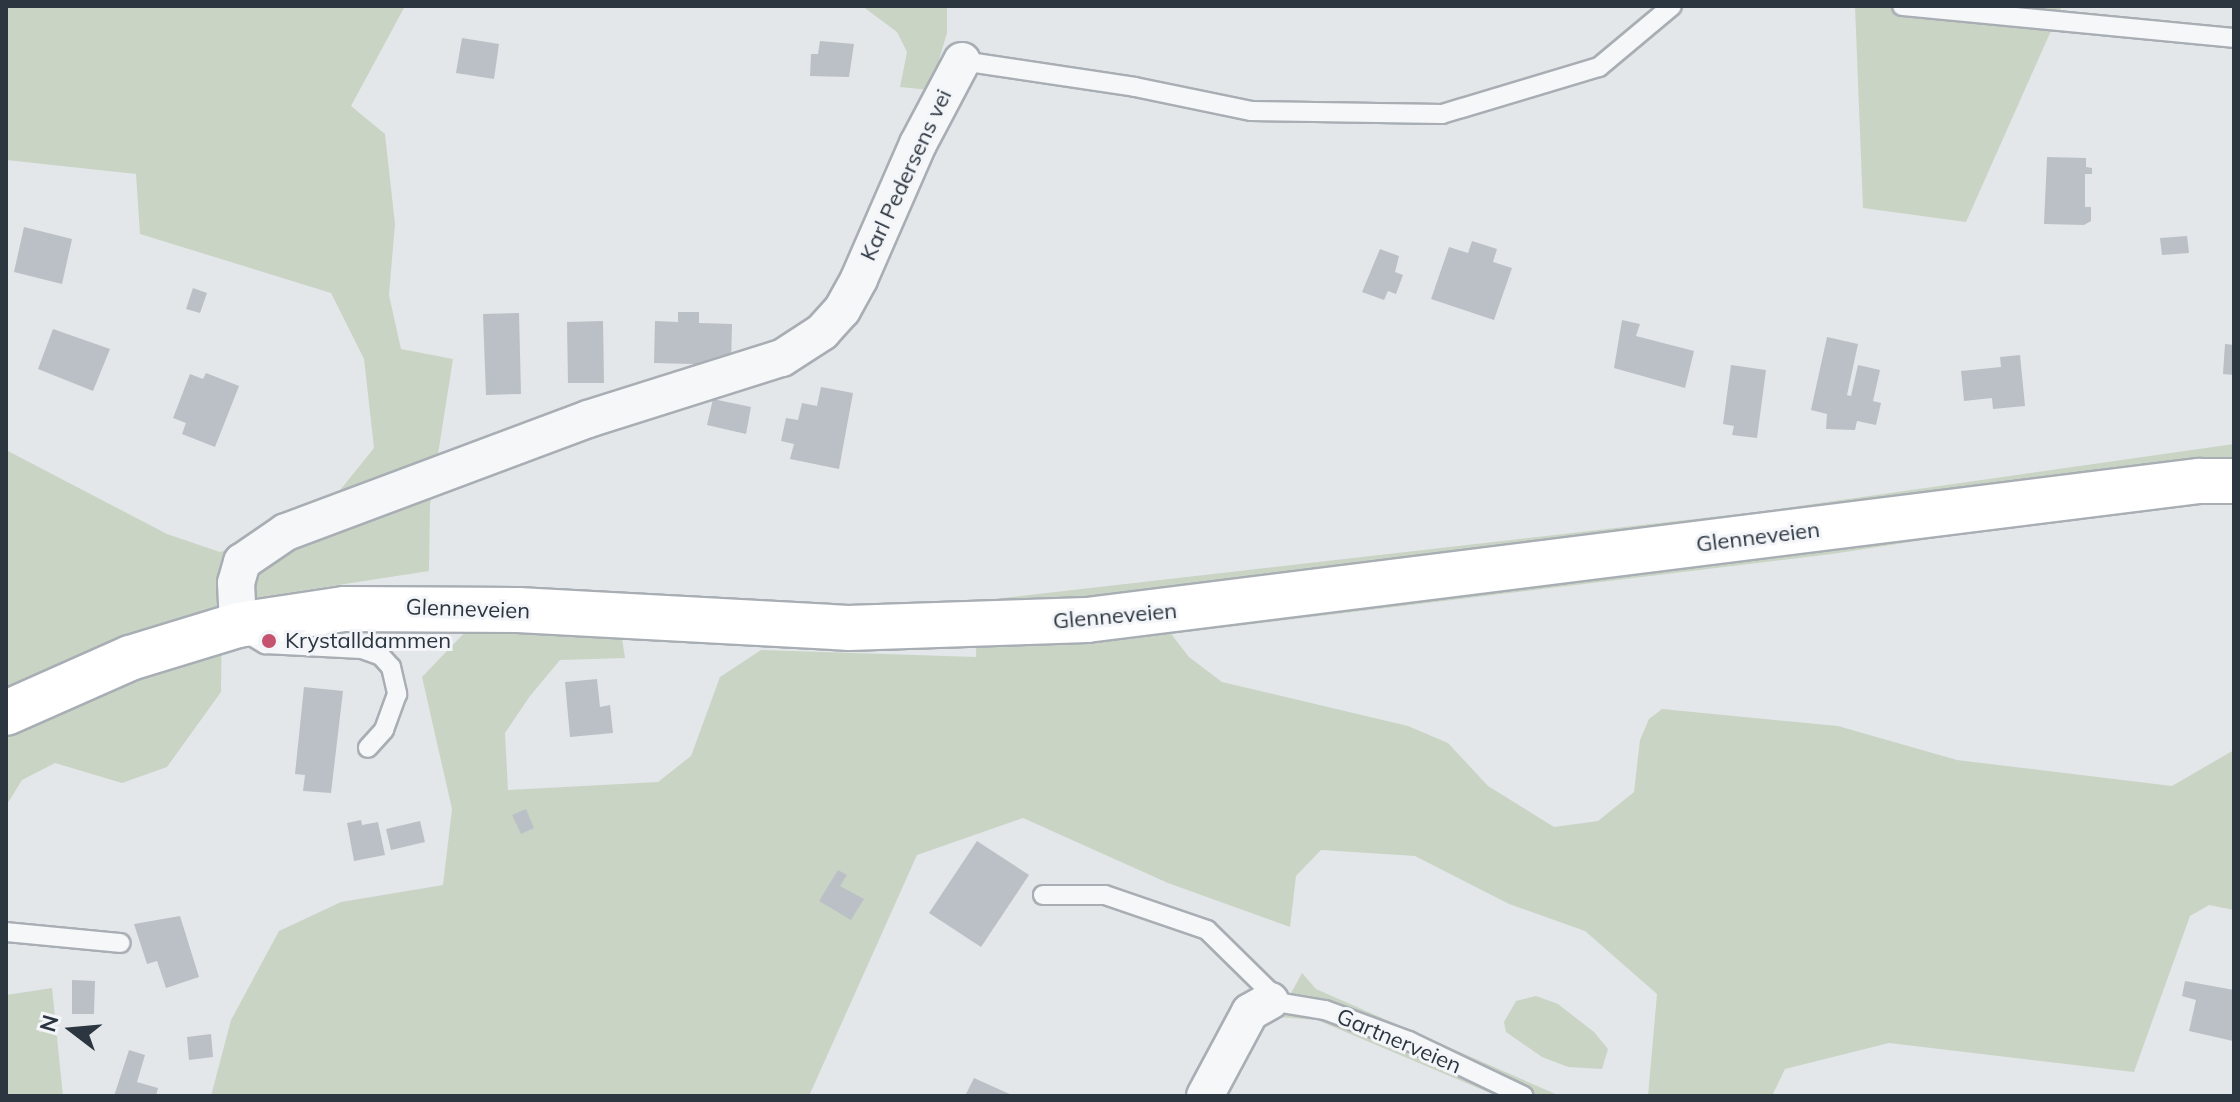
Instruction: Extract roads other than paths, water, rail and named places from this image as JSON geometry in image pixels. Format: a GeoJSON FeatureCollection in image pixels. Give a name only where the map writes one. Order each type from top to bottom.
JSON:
{"type":"FeatureCollection","features":[{"type":"Feature","properties":{"kind":"main road","name":"Glenneveien"},"geometry":{"type":"LineString","coordinates":[[6,713],[130,658],[238,625],[289,615],[405,606],[848,628],[1087,620],[2170,484],[2234,481]]}},
{"type":"Feature","properties":{"kind":"street","name":"Karl Pedersens vei"},"geometry":{"type":"LineString","coordinates":[[238,625],[236,583],[242,562],[286,532],[588,419],[782,358],[822,332],[842,310],[859,279],[918,144],[962,61]]}},
{"type":"Feature","properties":{"kind":"street"},"geometry":{"type":"LineString","coordinates":[[1205,1096],[1250,1012],[1270,1001]]}},
{"type":"Feature","properties":{"kind":"lane","name":"Karl Pedersens vei"},"geometry":{"type":"LineString","coordinates":[[962,61],[1093,79],[1251,111],[1442,114],[1590,71],[1672,6]]}},
{"type":"Feature","properties":{"kind":"lane"},"geometry":{"type":"LineString","coordinates":[[1902,6],[2234,38]]}},
{"type":"Feature","properties":{"kind":"lane"},"geometry":{"type":"LineString","coordinates":[[238,625],[265,644],[362,649],[381,656],[391,667],[397,694],[384,730],[368,748]]}},
{"type":"Feature","properties":{"kind":"lane"},"geometry":{"type":"LineString","coordinates":[[1043,895],[1105,895],[1207,930],[1268,990],[1270,1001]]}},
{"type":"Feature","properties":{"kind":"lane"},"geometry":{"type":"LineString","coordinates":[[6,932],[120,943]]}},
{"type":"Feature","properties":{"kind":"lane","name":"Gartnerveien"},"geometry":{"type":"LineString","coordinates":[[1270,1001],[1325,1010],[1409,1041],[1524,1096]]}},
{"type":"Feature","properties":{"kind":"place","name":"Krystalldammen"},"geometry":{"type":"Point","coordinates":[269,641]}}]}
